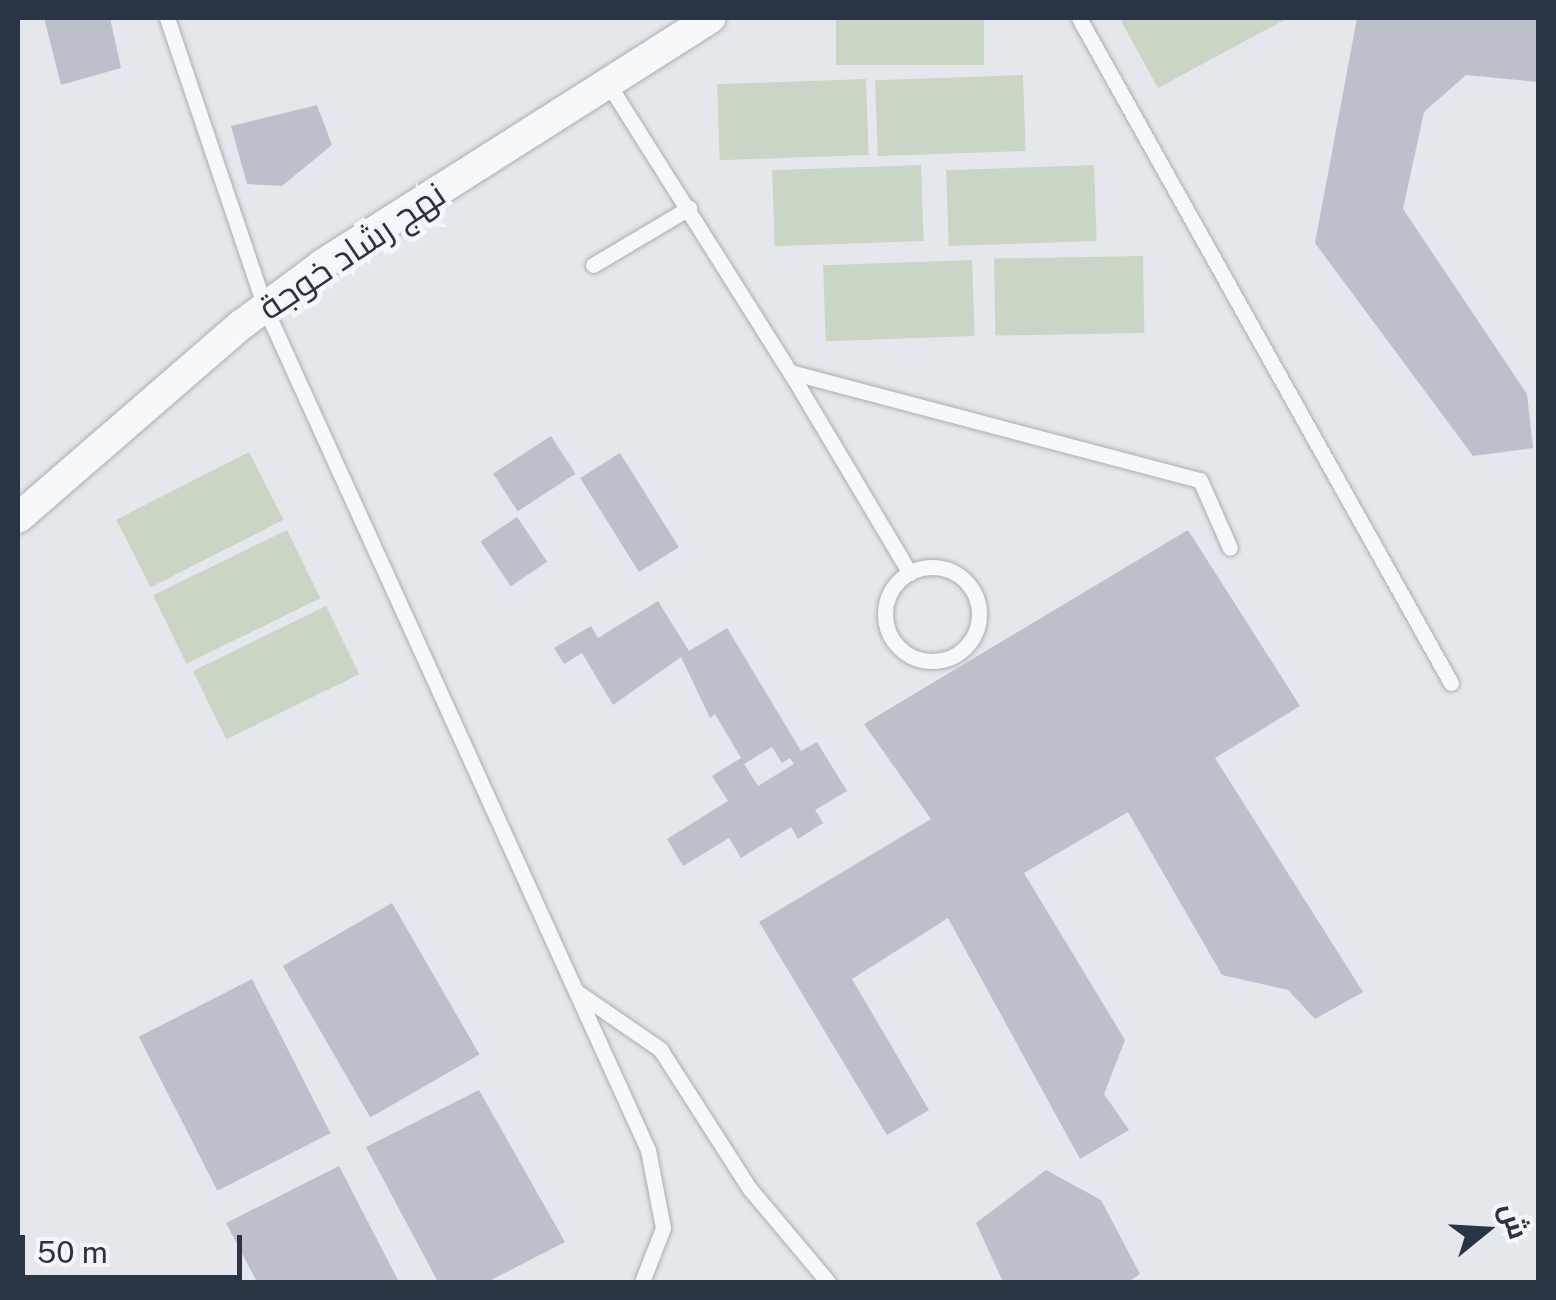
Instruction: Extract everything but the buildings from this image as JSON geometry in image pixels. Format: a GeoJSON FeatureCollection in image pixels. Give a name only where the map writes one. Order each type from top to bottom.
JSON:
{"type":"FeatureCollection","features":[{"type":"Feature","properties":{"kind":"street","name":"نهج رشاد خوجة"},"geometry":{"type":"LineString","coordinates":[[18,518],[322,264],[711,18]]}},
{"type":"Feature","properties":{"kind":"lane"},"geometry":{"type":"LineString","coordinates":[[167,18],[265,308],[648,1150],[660,1194],[663,1228],[642,1282]]}},
{"type":"Feature","properties":{"kind":"lane"},"geometry":{"type":"LineString","coordinates":[[1078,18],[1451,683]]}},
{"type":"Feature","properties":{"kind":"lane"},"geometry":{"type":"LineString","coordinates":[[609,85],[689,208],[910,573]]}},
{"type":"Feature","properties":{"kind":"lane"},"geometry":{"type":"LineString","coordinates":[[593,265],[689,208]]}},
{"type":"Feature","properties":{"kind":"lane"},"geometry":{"type":"LineString","coordinates":[[790,372],[1200,480],[1230,548]]}},
{"type":"Feature","properties":{"kind":"lane"},"geometry":{"type":"LineString","coordinates":[[941,568],[968,585],[979,615],[968,645],[955,656],[924,661],[898,648],[890,636],[886,622],[890,594],[910,573],[941,568]]}},
{"type":"Feature","properties":{"kind":"lane"},"geometry":{"type":"LineString","coordinates":[[574,990],[660,1048],[750,1189],[828,1282]]}},
{"type":"Feature","properties":{"kind":"green space"},"geometry":{"type":"Polygon","coordinates":[[[836,18],[984,18],[984,65],[836,65],[836,18]]]}},
{"type":"Feature","properties":{"kind":"green space"},"geometry":{"type":"Polygon","coordinates":[[[1288,18],[1158,88],[1121,21],[1288,18]]]}},
{"type":"Feature","properties":{"kind":"green space"},"geometry":{"type":"Polygon","coordinates":[[[1023,75],[1026,151],[878,156],[875,80],[1023,75]]]}},
{"type":"Feature","properties":{"kind":"green space"},"geometry":{"type":"Polygon","coordinates":[[[866,79],[869,155],[720,160],[717,84],[866,79]]]}},
{"type":"Feature","properties":{"kind":"green space"},"geometry":{"type":"Polygon","coordinates":[[[921,165],[924,241],[775,246],[772,170],[921,165]]]}},
{"type":"Feature","properties":{"kind":"green space"},"geometry":{"type":"Polygon","coordinates":[[[1094,165],[1097,241],[949,246],[946,170],[1094,165]]]}},
{"type":"Feature","properties":{"kind":"green space"},"geometry":{"type":"Polygon","coordinates":[[[1143,256],[1144,333],[995,336],[994,259],[1143,256]]]}},
{"type":"Feature","properties":{"kind":"green space"},"geometry":{"type":"Polygon","coordinates":[[[972,260],[975,336],[826,341],[823,265],[972,260]]]}},
{"type":"Feature","properties":{"kind":"green space"},"geometry":{"type":"Polygon","coordinates":[[[249,452],[284,520],[151,587],[116,520],[249,452]]]}},
{"type":"Feature","properties":{"kind":"green space"},"geometry":{"type":"Polygon","coordinates":[[[287,530],[320,598],[186,664],[153,595],[287,530]]]}},
{"type":"Feature","properties":{"kind":"green space"},"geometry":{"type":"Polygon","coordinates":[[[326,606],[359,674],[226,739],[193,671],[326,606]]]}}]}
